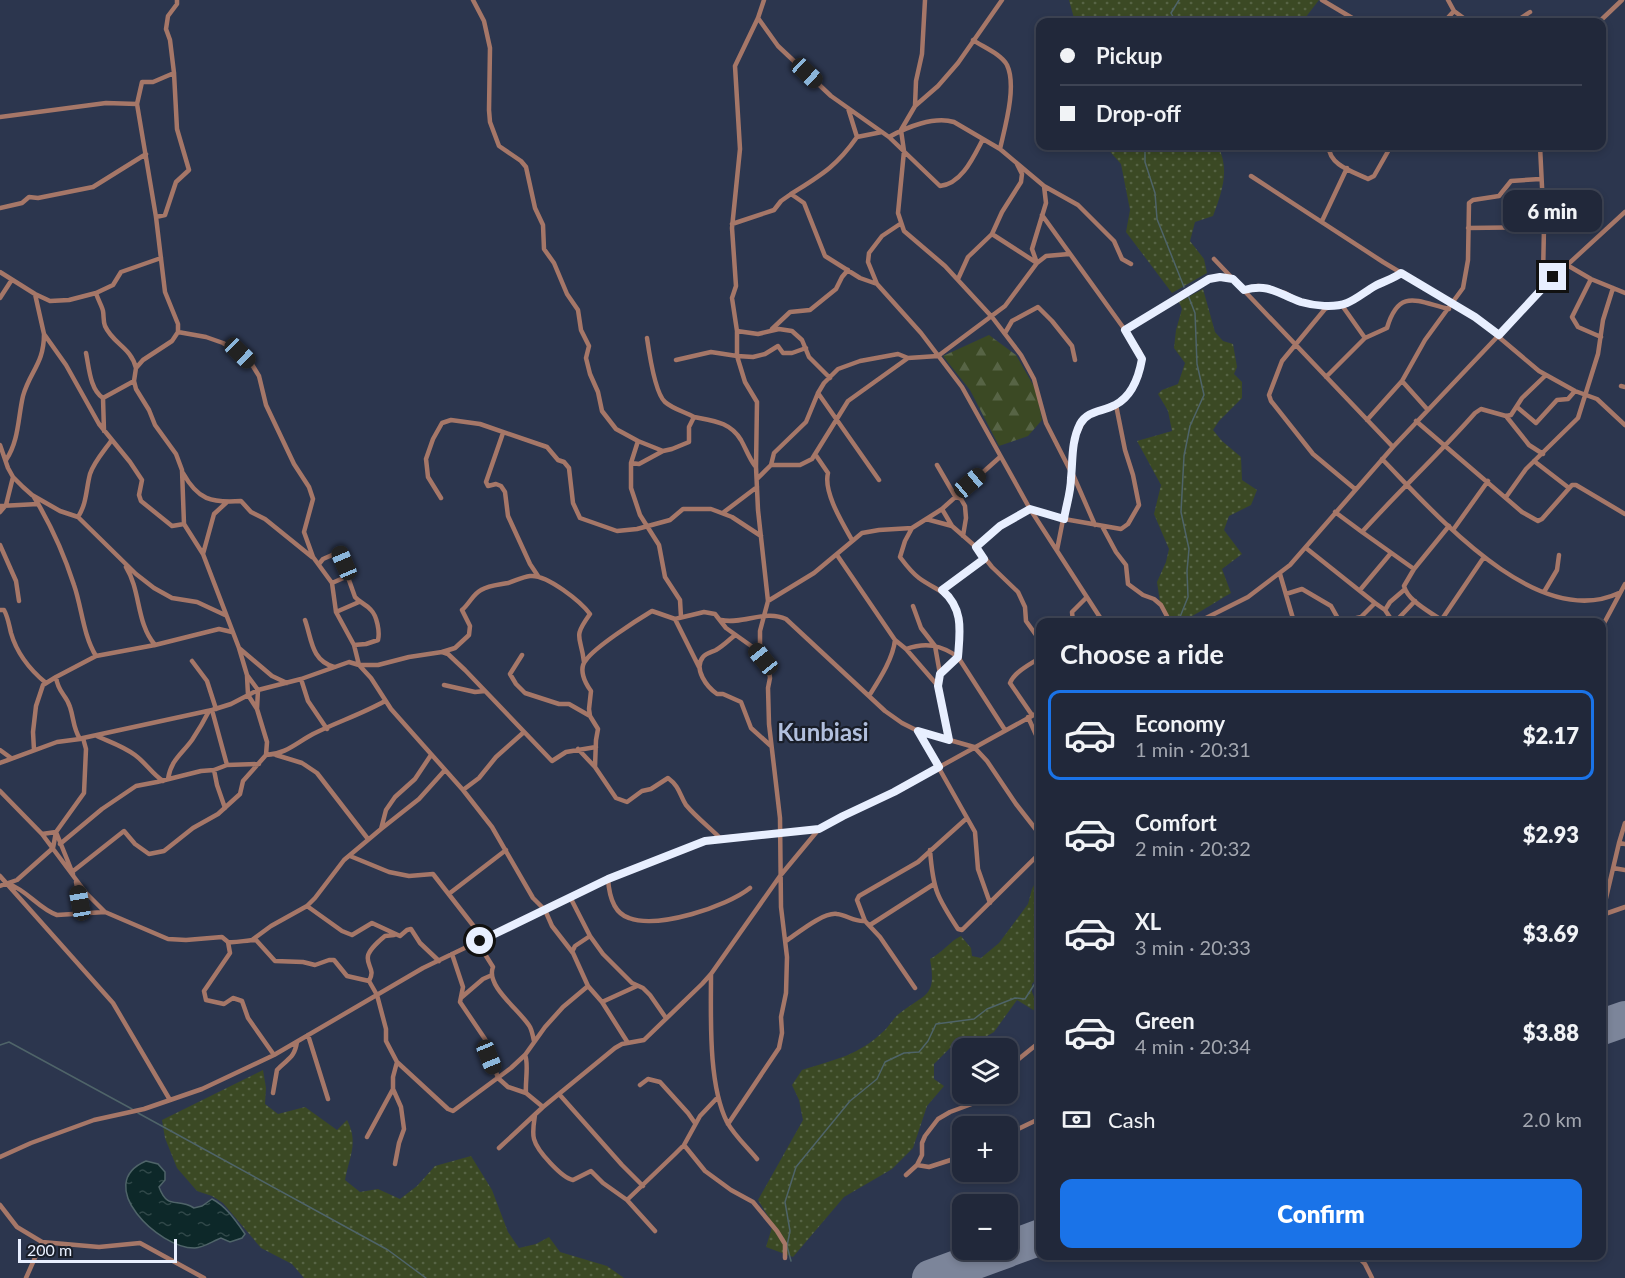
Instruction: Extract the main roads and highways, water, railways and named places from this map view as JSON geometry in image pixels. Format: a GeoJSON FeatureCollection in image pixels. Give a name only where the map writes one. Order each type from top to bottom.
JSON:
{"type":"FeatureCollection","features":[{"type":"Feature","properties":{"kind":"water"},"geometry":{"type":"Polygon","coordinates":[[[146,1161],[158,1164],[165,1172],[165,1180],[159,1187],[166,1199],[194,1208],[212,1199],[234,1219],[245,1234],[242,1238],[230,1242],[221,1238],[195,1248],[180,1245],[149,1227],[137,1214],[128,1199],[126,1184],[131,1171],[146,1161]]]}},
{"type":"Feature","properties":{"kind":"waterway"},"geometry":{"type":"LineString","coordinates":[[1174,18],[1171,13],[1179,0]]}},
{"type":"Feature","properties":{"kind":"waterway"},"geometry":{"type":"LineString","coordinates":[[1145,150],[1145,162],[1155,193],[1157,219],[1184,287]]}},
{"type":"Feature","properties":{"kind":"waterway"},"geometry":{"type":"LineString","coordinates":[[1180,618],[1188,597],[1189,549],[1181,512],[1184,456],[1190,426],[1204,395],[1197,364],[1195,313],[1188,295]]}},
{"type":"Feature","properties":{"kind":"waterway"},"geometry":{"type":"LineString","coordinates":[[791,1261],[787,1246],[790,1231],[785,1202],[796,1167],[850,1101],[877,1079],[885,1062],[904,1053],[919,1052],[928,1041],[936,1024],[974,1019],[987,1009],[1015,998],[1025,999],[1036,982]]}},
{"type":"Feature","properties":{"kind":"waterway"},"geometry":{"type":"LineString","coordinates":[[0,1045],[9,1042],[132,1109]]}},
{"type":"Feature","properties":{"kind":"waterway"},"geometry":{"type":"LineString","coordinates":[[138,1113],[388,1250],[426,1278]]}},
{"type":"Feature","properties":{"kind":"district","name":"Kunbiasi"},"geometry":{"type":"Point","coordinates":[823,733]}}]}
